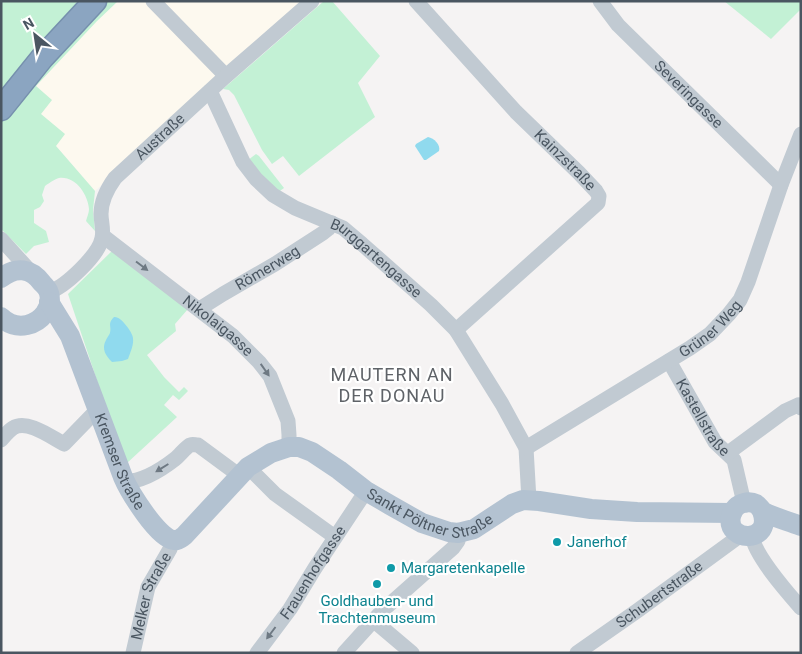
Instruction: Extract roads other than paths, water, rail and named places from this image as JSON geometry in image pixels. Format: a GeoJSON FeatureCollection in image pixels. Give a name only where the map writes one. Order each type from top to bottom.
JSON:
{"type":"FeatureCollection","features":[{"type":"Feature","properties":{"kind":"highway"},"geometry":{"type":"LineString","coordinates":[[1,109],[42,58],[95,1]]}},
{"type":"Feature","properties":{"kind":"main road"},"geometry":{"type":"LineString","coordinates":[[1,278],[12,271],[30,272]]}},
{"type":"Feature","properties":{"kind":"main road","name":"Kremser Straße"},"geometry":{"type":"LineString","coordinates":[[30,272],[44,284],[46,304],[54,331],[82,371],[131,494],[149,520],[167,538],[173,540]]}},
{"type":"Feature","properties":{"kind":"main road"},"geometry":{"type":"LineString","coordinates":[[1,317],[12,324],[33,323],[46,304]]}},
{"type":"Feature","properties":{"kind":"main road"},"geometry":{"type":"LineString","coordinates":[[173,540],[178,540],[184,536],[244,472],[271,453],[289,447]]}},
{"type":"Feature","properties":{"kind":"main road","name":"Sankt Pöltner Straße"},"geometry":{"type":"LineString","coordinates":[[289,447],[299,447],[312,452],[366,491],[422,523],[437,529],[458,533],[474,529],[512,504],[523,500],[600,510],[637,512],[738,508],[754,503],[755,527],[801,527]]}},
{"type":"Feature","properties":{"kind":"main road"},"geometry":{"type":"LineString","coordinates":[[738,508],[731,522],[734,530],[755,527]]}},
{"type":"Feature","properties":{"kind":"street"},"geometry":{"type":"LineString","coordinates":[[153,1],[226,76]]}},
{"type":"Feature","properties":{"kind":"street","name":"Austraße"},"geometry":{"type":"LineString","coordinates":[[103,236],[101,213],[103,200],[115,178],[226,76],[312,1]]}},
{"type":"Feature","properties":{"kind":"street","name":"Kainzstraße"},"geometry":{"type":"LineString","coordinates":[[416,1],[516,112],[580,173],[596,190],[599,196],[598,203],[456,330]]}},
{"type":"Feature","properties":{"kind":"street","name":"Severingasse"},"geometry":{"type":"LineString","coordinates":[[600,1],[618,25],[781,185]]}},
{"type":"Feature","properties":{"kind":"street","name":"Burggartengasse"},"geometry":{"type":"LineString","coordinates":[[210,91],[243,162],[256,179],[273,195],[295,208],[343,228],[431,305],[456,330],[502,404],[526,448]]}},
{"type":"Feature","properties":{"kind":"street","name":"Grüner Weg"},"geometry":{"type":"LineString","coordinates":[[526,448],[690,348],[710,334],[729,314],[740,300],[748,282],[781,185],[801,134]]}},
{"type":"Feature","properties":{"kind":"street","name":"Römerweg"},"geometry":{"type":"LineString","coordinates":[[201,310],[223,294],[276,264],[328,229],[332,223]]}},
{"type":"Feature","properties":{"kind":"street"},"geometry":{"type":"LineString","coordinates":[[46,304],[95,254],[103,236]]}},
{"type":"Feature","properties":{"kind":"street","name":"Nikolaigasse"},"geometry":{"type":"LineString","coordinates":[[103,236],[201,310],[233,336],[259,362],[270,376],[288,421],[289,447]]}},
{"type":"Feature","properties":{"kind":"street"},"geometry":{"type":"LineString","coordinates":[[1,240],[30,272]]}},
{"type":"Feature","properties":{"kind":"street","name":"Kastellstraße"},"geometry":{"type":"LineString","coordinates":[[669,361],[715,442],[734,460],[738,508]]}},
{"type":"Feature","properties":{"kind":"street"},"geometry":{"type":"LineString","coordinates":[[728,453],[785,412],[798,405],[801,408]]}},
{"type":"Feature","properties":{"kind":"street"},"geometry":{"type":"LineString","coordinates":[[1,440],[12,428],[21,425],[30,426],[64,444],[97,410]]}},
{"type":"Feature","properties":{"kind":"street"},"geometry":{"type":"LineString","coordinates":[[125,482],[136,481],[159,470],[190,446],[198,445],[244,472],[335,537]]}},
{"type":"Feature","properties":{"kind":"street"},"geometry":{"type":"LineString","coordinates":[[526,448],[530,500]]}},
{"type":"Feature","properties":{"kind":"street","name":"Frauenhofgasse"},"geometry":{"type":"LineString","coordinates":[[257,653],[290,609],[366,491]]}},
{"type":"Feature","properties":{"kind":"street"},"geometry":{"type":"LineString","coordinates":[[755,527],[753,542],[756,550],[801,608]]}},
{"type":"Feature","properties":{"kind":"street","name":"Schubertstraße"},"geometry":{"type":"LineString","coordinates":[[577,653],[755,527]]}},
{"type":"Feature","properties":{"kind":"street"},"geometry":{"type":"LineString","coordinates":[[344,653],[394,599],[453,548],[458,541],[458,533]]}},
{"type":"Feature","properties":{"kind":"street","name":"Melker Straße"},"geometry":{"type":"LineString","coordinates":[[135,652],[148,587],[170,549],[173,540]]}},
{"type":"Feature","properties":{"kind":"street"},"geometry":{"type":"LineString","coordinates":[[373,620],[412,653]]}},
{"type":"Feature","properties":{"kind":"water"},"geometry":{"type":"Polygon","coordinates":[[[428,137],[436,142],[439,146],[439,151],[424,160],[415,146],[428,137]]]}},
{"type":"Feature","properties":{"kind":"water"},"geometry":{"type":"Polygon","coordinates":[[[114,317],[120,319],[127,326],[133,336],[133,341],[128,359],[112,362],[106,355],[104,346],[110,333],[110,323],[114,317]]]}},
{"type":"Feature","properties":{"kind":"place","name":"Janerhof"},"geometry":{"type":"Point","coordinates":[557,542]}},
{"type":"Feature","properties":{"kind":"place","name":"Margaretenkapelle"},"geometry":{"type":"Point","coordinates":[391,568]}},
{"type":"Feature","properties":{"kind":"place","name":"Goldhauben- und Trachtenmuseum"},"geometry":{"type":"Point","coordinates":[377,584]}},
{"type":"Feature","properties":{"kind":"district","name":"MAUTERN AN DER DONAU"},"geometry":{"type":"Point","coordinates":[392,384]}}]}
